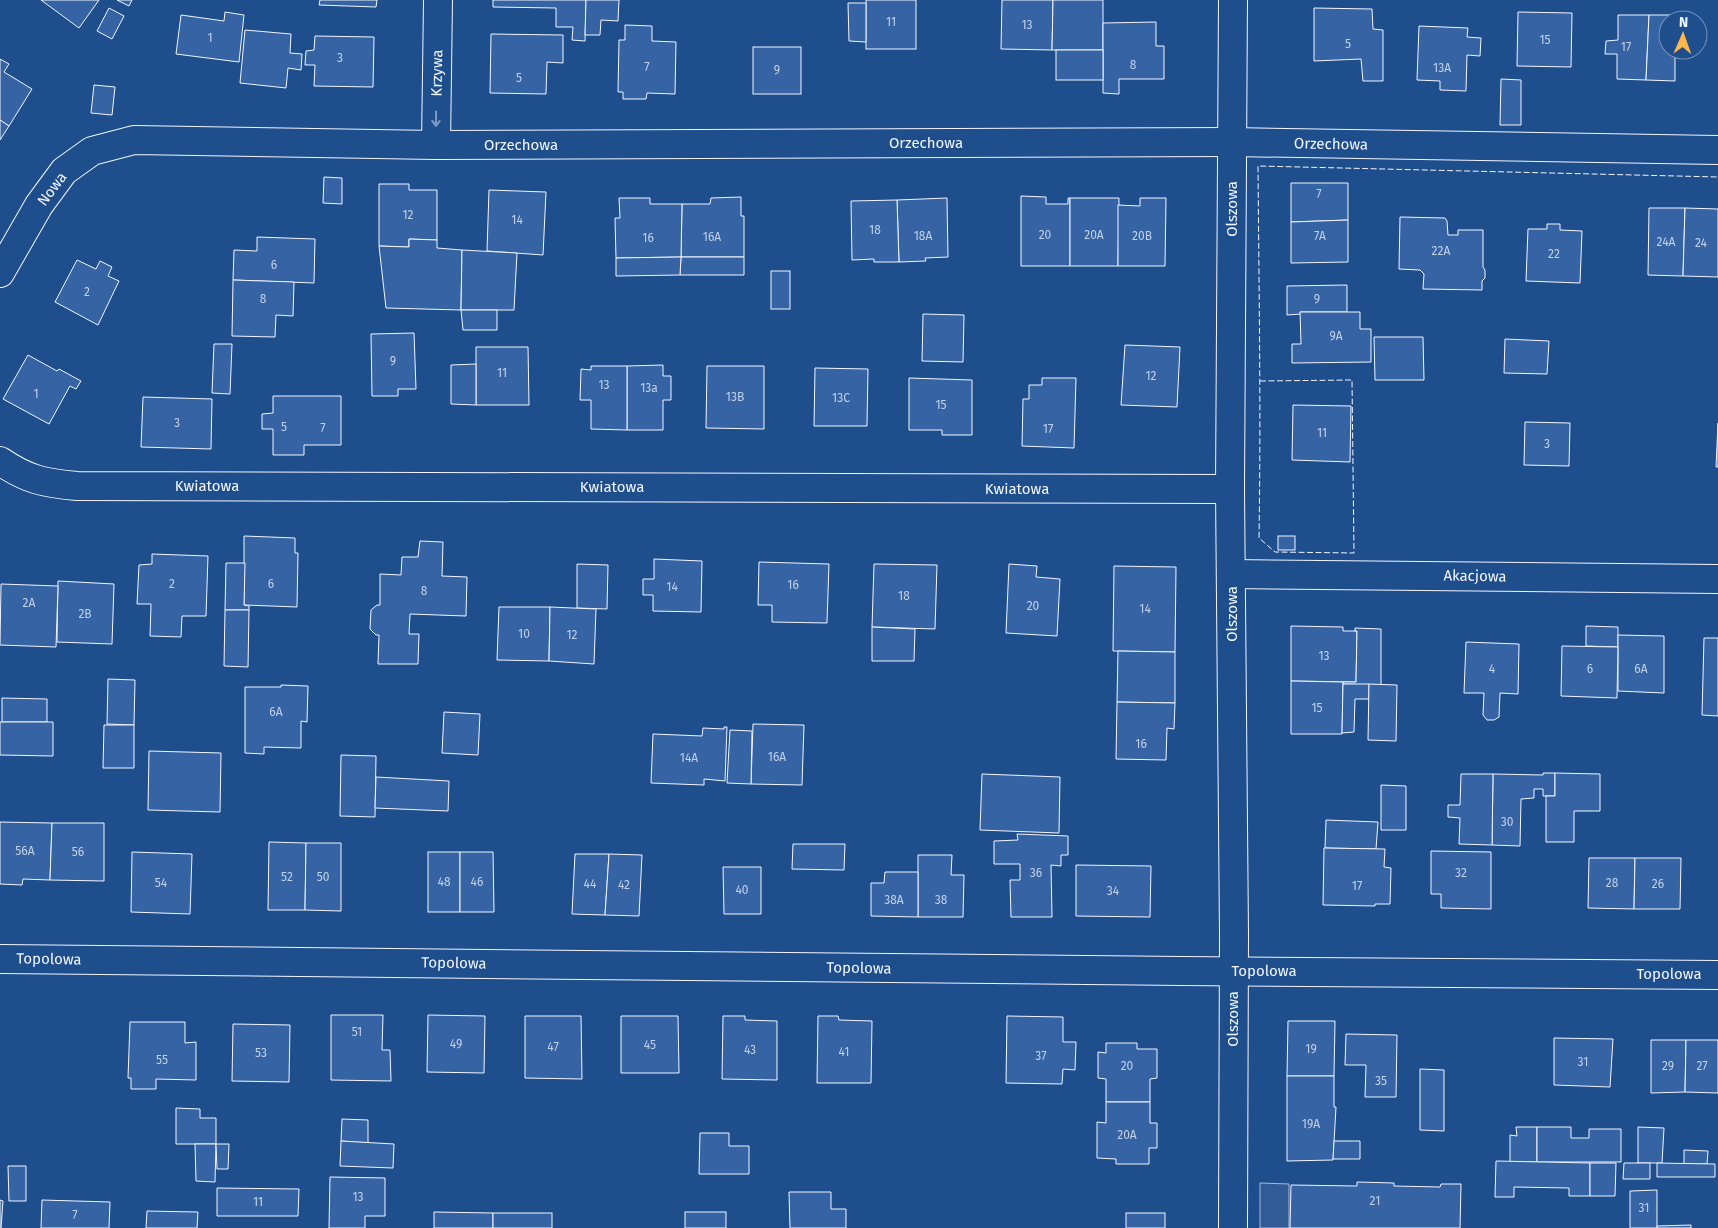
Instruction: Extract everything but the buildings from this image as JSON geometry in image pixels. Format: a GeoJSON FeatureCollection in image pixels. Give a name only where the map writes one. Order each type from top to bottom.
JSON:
{"type":"FeatureCollection","features":[{"type":"Feature","properties":{"kind":"street","name":"Krzywa"},"geometry":{"type":"LineString","coordinates":[[436,145],[438,0]]}},
{"type":"Feature","properties":{"kind":"street","name":"Olszowa"},"geometry":{"type":"LineString","coordinates":[[1233,0],[1230,490],[1232,574],[1233,1228]]}},
{"type":"Feature","properties":{"kind":"street","name":"Orzechowa"},"geometry":{"type":"LineString","coordinates":[[134,140],[436,145],[1232,142],[1718,150]]}},
{"type":"Feature","properties":{"kind":"street","name":"Nowa"},"geometry":{"type":"LineString","coordinates":[[0,273],[39,205],[64,171],[92,151],[134,140]]}},
{"type":"Feature","properties":{"kind":"street","name":"Kwiatowa"},"geometry":{"type":"LineString","coordinates":[[0,461],[27,477],[49,484],[77,486],[1230,490]]}},
{"type":"Feature","properties":{"kind":"street","name":"Akacjowa"},"geometry":{"type":"LineString","coordinates":[[1232,574],[1718,579]]}},
{"type":"Feature","properties":{"kind":"street","name":"Topolowa"},"geometry":{"type":"LineString","coordinates":[[0,959],[1718,974]]}},
{"type":"Feature","properties":{"kind":"shaded area"},"geometry":{"type":"Polygon","coordinates":[[[1260,1183],[1289,1184],[1289,1228],[1260,1228],[1260,1183]]]}},
{"type":"Feature","properties":{"kind":"fence"},"geometry":{"type":"LineString","coordinates":[[1260,381],[1352,380],[1354,553],[1275,552],[1259,538],[1258,166],[1718,177]]}}]}
